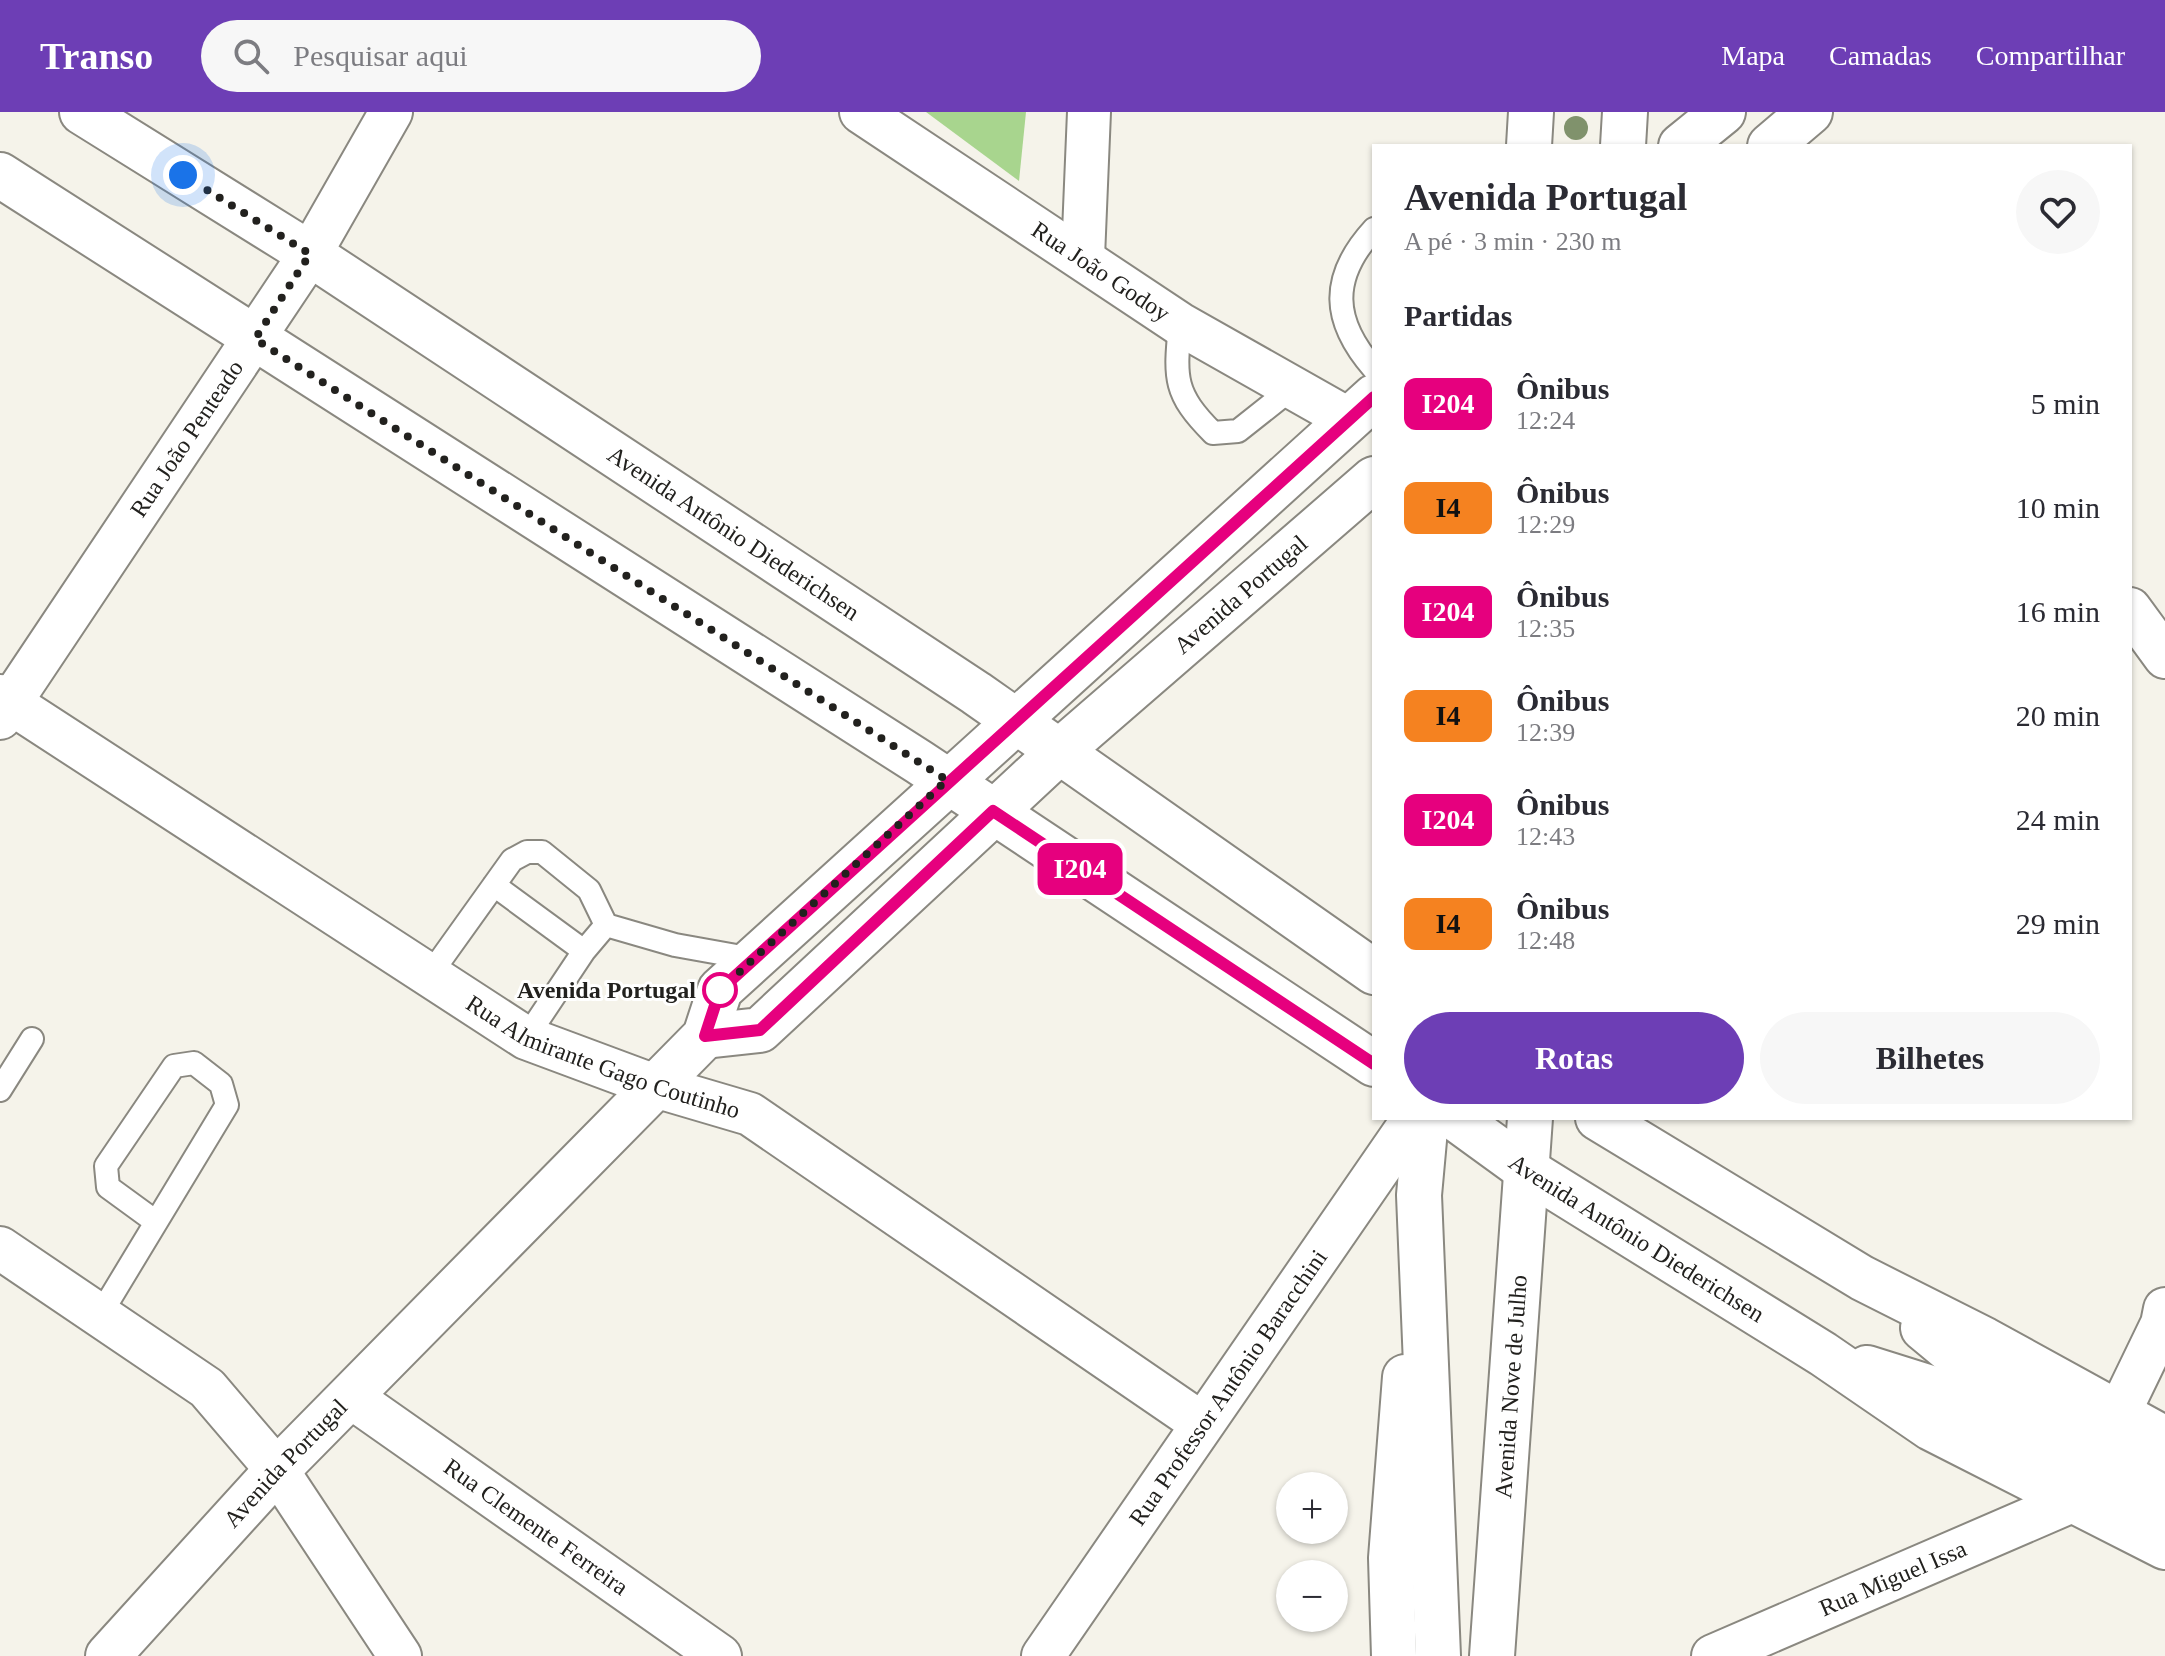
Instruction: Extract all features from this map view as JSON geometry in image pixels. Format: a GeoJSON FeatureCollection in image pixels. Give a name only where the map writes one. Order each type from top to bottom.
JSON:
{"type":"FeatureCollection","features":[{"type":"Feature","properties":{"kind":"main road","name":"Avenida Antônio Diederichsen"},"geometry":{"type":"LineString","coordinates":[[82,112],[310,254],[1016,720],[1372,971]]}},
{"type":"Feature","properties":{"kind":"main road"},"geometry":{"type":"LineString","coordinates":[[1529,144],[1531,112]]}},
{"type":"Feature","properties":{"kind":"main road"},"geometry":{"type":"LineString","coordinates":[[1623,144],[1625,112]]}},
{"type":"Feature","properties":{"kind":"main road"},"geometry":{"type":"LineString","coordinates":[[1683,144],[1723,112]]}},
{"type":"Feature","properties":{"kind":"main road"},"geometry":{"type":"LineString","coordinates":[[0,175],[947,780],[1372,1063]]}},
{"type":"Feature","properties":{"kind":"main road","name":"Avenida Portugal"},"geometry":{"type":"LineString","coordinates":[[108,1656],[277,1470],[705,1036],[720,990],[947,780],[1361,408]]}},
{"type":"Feature","properties":{"kind":"main road","name":"Avenida Portugal"},"geometry":{"type":"LineString","coordinates":[[705,1036],[760,1030],[993,811],[1372,481]]}},
{"type":"Feature","properties":{"kind":"main road"},"geometry":{"type":"LineString","coordinates":[[1394,1656],[1391,1558],[1426,1120]]}},
{"type":"Feature","properties":{"kind":"main road","name":"Avenida Antônio Diederichsen"},"geometry":{"type":"LineString","coordinates":[[1458,1120],[1528,1171],[1823,1354],[1931,1428],[2165,1547]]}},
{"type":"Feature","properties":{"kind":"main road","name":"Avenida Nove de Julho"},"geometry":{"type":"LineString","coordinates":[[1492,1656],[1530,1120]]}},
{"type":"Feature","properties":{"kind":"main road"},"geometry":{"type":"LineString","coordinates":[[1601,1120],[1862,1278],[1985,1340],[2165,1439]]}},
{"type":"Feature","properties":{"kind":"main road"},"geometry":{"type":"LineString","coordinates":[[1419,1195],[1438,1656]]}},
{"type":"Feature","properties":{"kind":"main road"},"geometry":{"type":"LineString","coordinates":[[1862,1278],[1970,1367],[2165,1474]]}},
{"type":"Feature","properties":{"kind":"main road","name":"Avenida Antônio Diederichsen"},"geometry":{"type":"LineString","coordinates":[[1823,1354],[1953,1395],[2165,1512]]}},
{"type":"Feature","properties":{"kind":"main road"},"geometry":{"type":"LineString","coordinates":[[1494,1600],[1516,1656]]}},
{"type":"Feature","properties":{"kind":"street","name":"Rua João Penteado"},"geometry":{"type":"LineString","coordinates":[[3,705],[255,339],[310,254],[391,112]]}},
{"type":"Feature","properties":{"kind":"street","name":"Rua João Godoy"},"geometry":{"type":"LineString","coordinates":[[861,112],[1180,324],[1291,389],[1361,408]]}},
{"type":"Feature","properties":{"kind":"street"},"geometry":{"type":"LineString","coordinates":[[1083,257],[1089,112]]}},
{"type":"Feature","properties":{"kind":"street"},"geometry":{"type":"LineString","coordinates":[[2132,612],[2165,657]]}},
{"type":"Feature","properties":{"kind":"street","name":"Rua Almirante Gago Coutinho"},"geometry":{"type":"LineString","coordinates":[[3,705],[526,1038],[655,1086],[750,1114],[1201,1423]]}},
{"type":"Feature","properties":{"kind":"street","name":"Rua Professor Antônio Baracchini"},"geometry":{"type":"LineString","coordinates":[[1043,1656],[1413,1120]]}},
{"type":"Feature","properties":{"kind":"street"},"geometry":{"type":"LineString","coordinates":[[0,1248],[207,1388],[277,1470],[400,1656]]}},
{"type":"Feature","properties":{"kind":"street"},"geometry":{"type":"LineString","coordinates":[[2118,1415],[2162,1324],[2165,1309]]}},
{"type":"Feature","properties":{"kind":"street","name":"Rua Clemente Ferreira"},"geometry":{"type":"LineString","coordinates":[[351,1397],[720,1656]]}},
{"type":"Feature","properties":{"kind":"street","name":"Rua Miguel Issa"},"geometry":{"type":"LineString","coordinates":[[1713,1656],[2072,1501]]}},
{"type":"Feature","properties":{"kind":"lane"},"geometry":{"type":"LineString","coordinates":[[1372,231],[1357,247],[1342,288],[1342,317],[1352,343],[1372,367]]}},
{"type":"Feature","properties":{"kind":"lane"},"geometry":{"type":"LineString","coordinates":[[1180,324],[1176,372],[1187,407],[1213,433],[1238,431],[1291,389]]}},
{"type":"Feature","properties":{"kind":"lane"},"geometry":{"type":"LineString","coordinates":[[429,976],[512,860],[527,852],[542,852],[589,890],[606,925],[675,945],[753,959]]}},
{"type":"Feature","properties":{"kind":"lane"},"geometry":{"type":"LineString","coordinates":[[494,885],[584,951]]}},
{"type":"Feature","properties":{"kind":"lane"},"geometry":{"type":"LineString","coordinates":[[526,1038],[584,951],[606,925]]}},
{"type":"Feature","properties":{"kind":"lane"},"geometry":{"type":"LineString","coordinates":[[0,1090],[32,1039]]}},
{"type":"Feature","properties":{"kind":"lane"},"geometry":{"type":"LineString","coordinates":[[100,1315],[227,1105],[221,1084],[194,1063],[174,1066],[106,1166],[108,1187],[156,1222]]}},
{"type":"Feature","properties":{"kind":"green space"},"geometry":{"type":"Polygon","coordinates":[[[926,112],[1026,112],[1019,181],[926,112]]]}},
{"type":"Feature","properties":{"kind":"bus line","name":"I204"},"geometry":{"type":"LineString","coordinates":[[1372,399],[947,780],[720,990],[705,1036],[760,1030],[993,811],[1372,1063]]}},
{"type":"Feature","properties":{"kind":"place","name":"Avenida Portugal"},"geometry":{"type":"Point","coordinates":[720,990]}},
{"type":"Feature","properties":{"kind":"route"},"geometry":{"type":"LineString","coordinates":[[183,175],[310,254],[255,339],[947,780],[720,990]]}}]}
